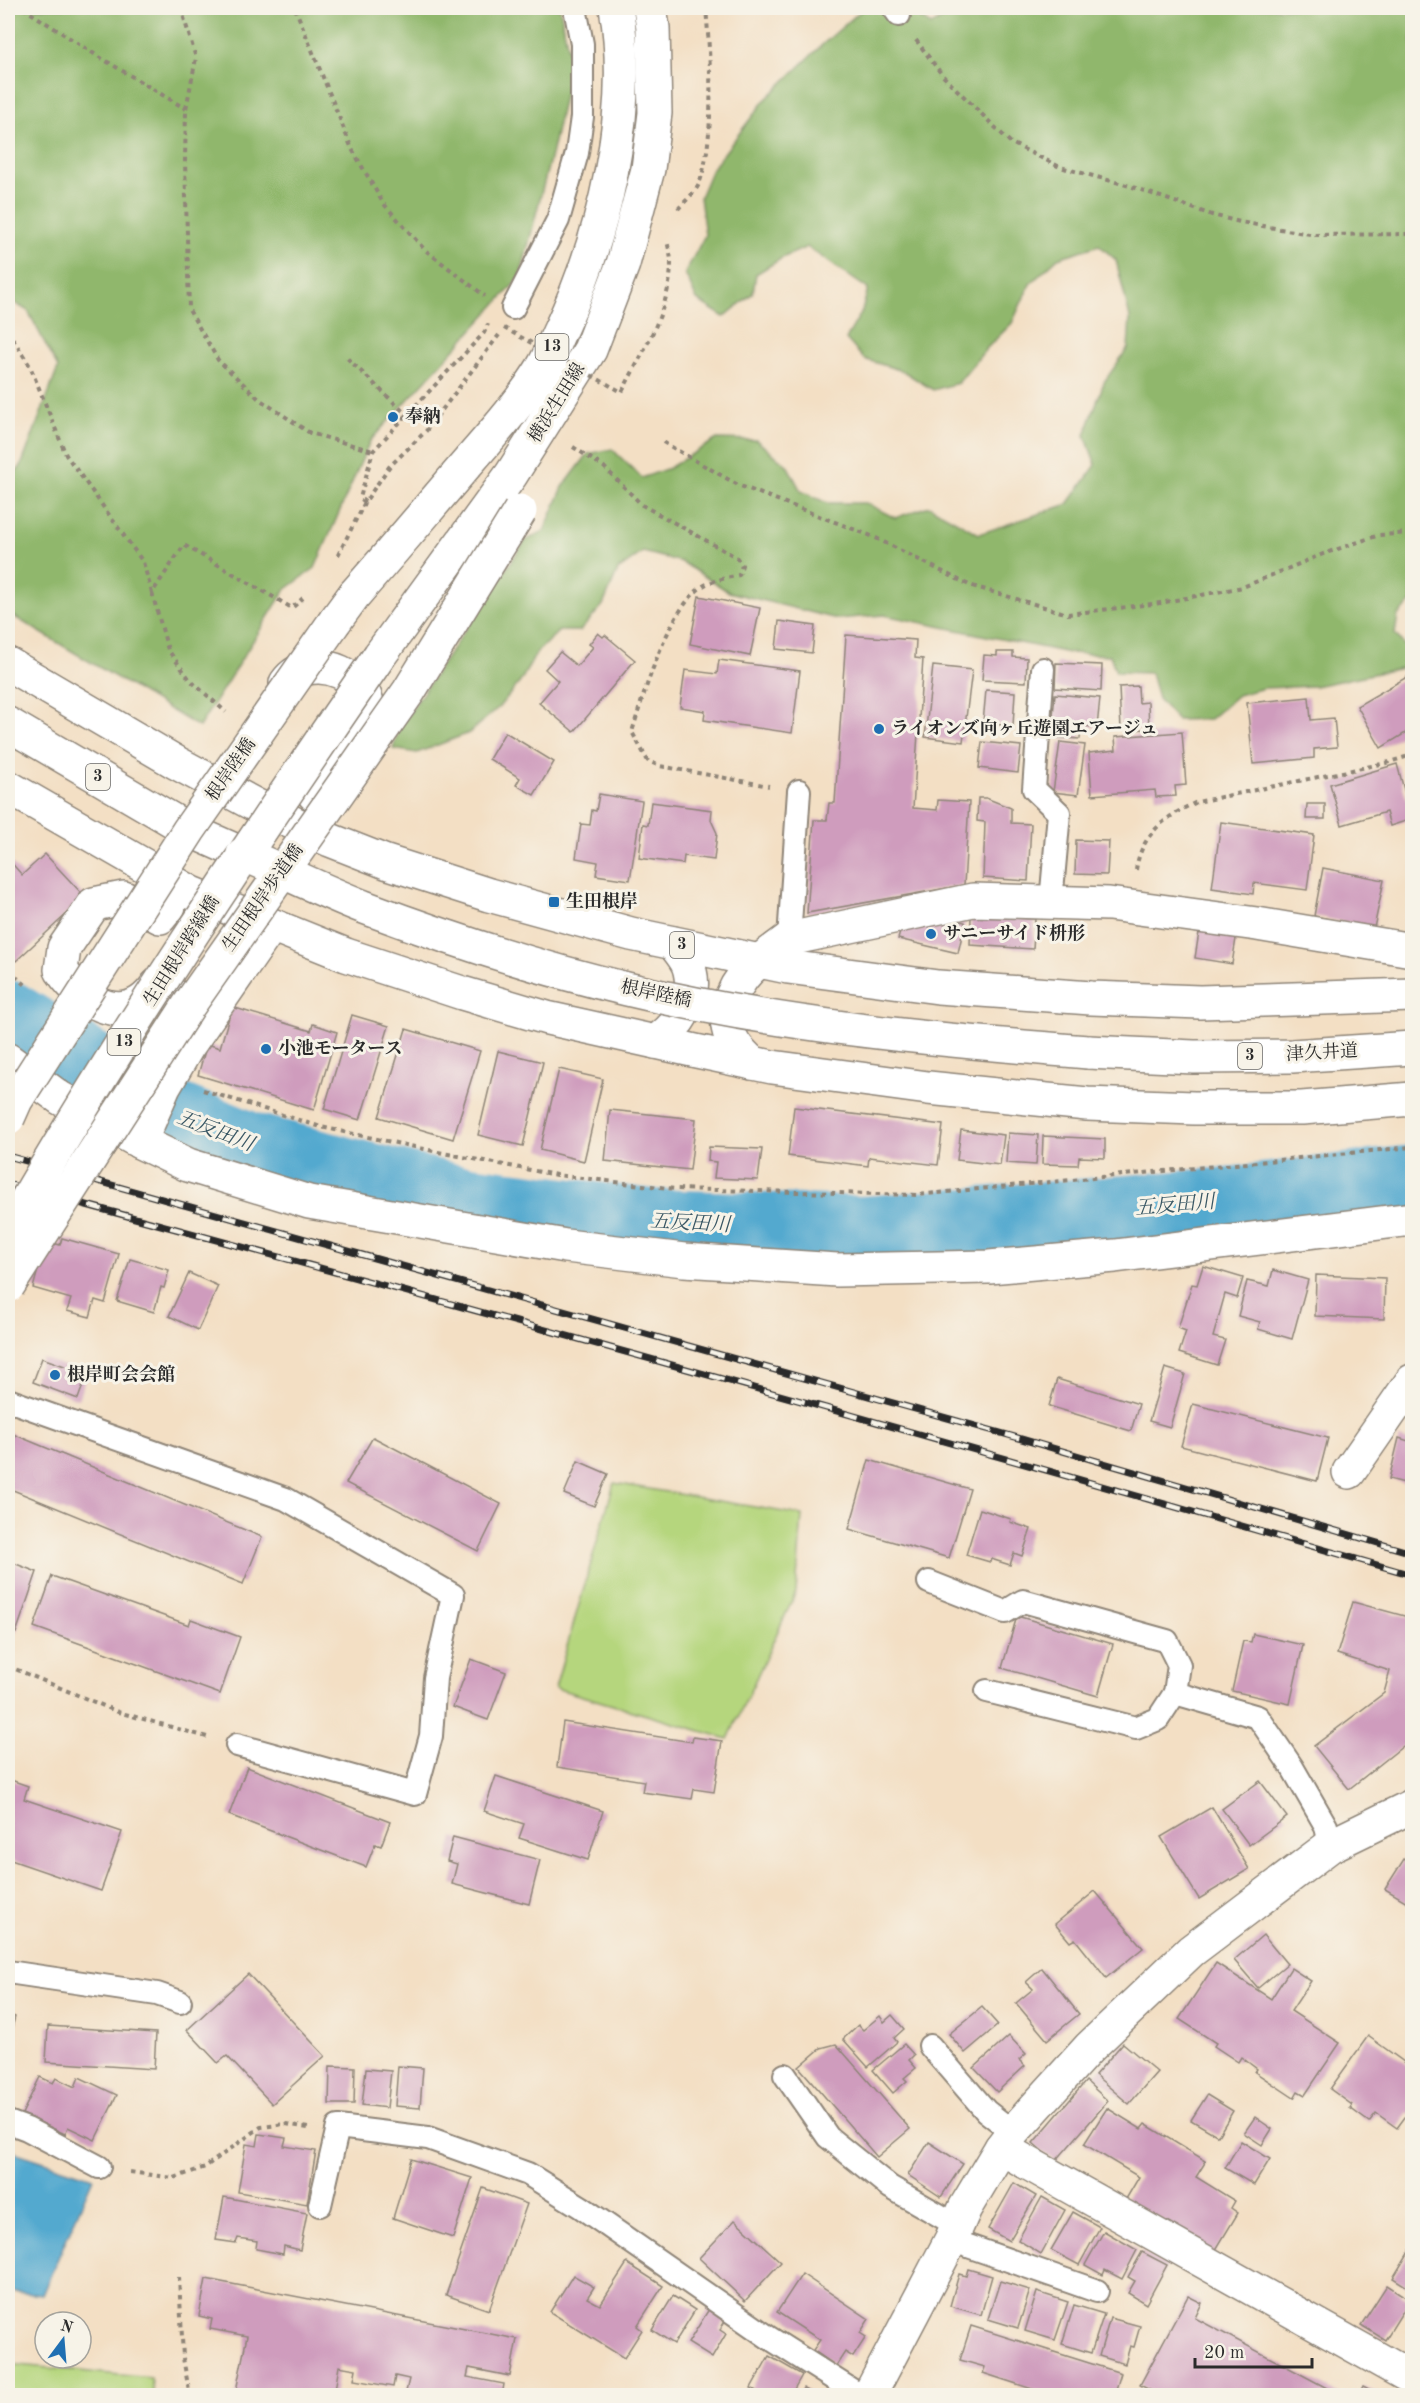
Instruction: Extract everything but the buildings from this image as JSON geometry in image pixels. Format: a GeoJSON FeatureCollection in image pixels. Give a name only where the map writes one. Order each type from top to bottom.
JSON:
{"type":"FeatureCollection","features":[{"type":"Feature","properties":{"kind":"main road","name":"横浜生田線"},"geometry":{"type":"LineString","coordinates":[[335,621],[354,595],[500,425],[543,367],[575,297],[592,247],[614,157],[621,103],[620,33],[616,8]]}},
{"type":"Feature","properties":{"kind":"main road","name":"横浜生田線"},"geometry":{"type":"LineString","coordinates":[[243,854],[380,655],[511,475],[590,350],[623,264],[645,180],[655,113],[653,28],[650,8]]}},
{"type":"Feature","properties":{"kind":"main road","name":"生田根岸歩道橋"},"geometry":{"type":"LineString","coordinates":[[8,1286],[189,1005],[409,691],[520,511]]}},
{"type":"Feature","properties":{"kind":"main road","name":"根岸陸橋"},"geometry":{"type":"LineString","coordinates":[[189,830],[335,621]]}},
{"type":"Feature","properties":{"kind":"main road","name":"3"},"geometry":{"type":"LineString","coordinates":[[8,664],[177,763],[257,806],[330,840],[386,862],[489,895],[673,943],[758,962],[938,987],[1091,998],[1200,1002],[1413,995]]}},
{"type":"Feature","properties":{"kind":"main road"},"geometry":{"type":"LineString","coordinates":[[225,768],[291,675],[313,666],[333,668],[356,682],[367,702],[366,722],[315,794],[329,804]]}},
{"type":"Feature","properties":{"kind":"main road","name":"根岸陸橋"},"geometry":{"type":"LineString","coordinates":[[8,724],[189,830],[362,906],[465,943],[626,989],[777,1019],[932,1040],[1088,1052]]}},
{"type":"Feature","properties":{"kind":"main road"},"geometry":{"type":"LineString","coordinates":[[8,788],[192,893],[271,926],[346,955],[462,993],[547,1018],[655,1042],[752,1063],[928,1088],[1087,1104],[1194,1108],[1302,1108],[1413,1099]]}},
{"type":"Feature","properties":{"kind":"main road","name":"13"},"geometry":{"type":"LineString","coordinates":[[8,1118],[16,1100],[189,830]]}},
{"type":"Feature","properties":{"kind":"main road","name":"生田根岸跨線橋"},"geometry":{"type":"LineString","coordinates":[[8,1232],[53,1153],[243,854]]}},
{"type":"Feature","properties":{"kind":"main road"},"geometry":{"type":"LineString","coordinates":[[169,906],[160,917],[124,898],[94,904],[64,948],[61,970],[74,988],[108,1009],[128,1009],[148,1000],[157,985],[189,1005]]}},
{"type":"Feature","properties":{"kind":"main road"},"geometry":{"type":"LineString","coordinates":[[752,1063],[738,1050],[731,1037],[728,1019],[731,998],[747,970],[789,939],[973,900],[1131,907],[1257,924],[1413,950]]}},
{"type":"Feature","properties":{"kind":"main road"},"geometry":{"type":"LineString","coordinates":[[143,1135],[166,1083],[188,1046],[271,926]]}},
{"type":"Feature","properties":{"kind":"main road"},"geometry":{"type":"LineString","coordinates":[[655,1042],[667,1035],[677,1023],[686,1009],[691,988],[690,970],[673,943]]}},
{"type":"Feature","properties":{"kind":"main road","name":"津久井道"},"geometry":{"type":"LineString","coordinates":[[1088,1052],[1194,1057],[1292,1056],[1413,1048]]}},
{"type":"Feature","properties":{"kind":"main road"},"geometry":{"type":"LineString","coordinates":[[8,1060],[60,1098],[143,1135],[188,1165],[309,1202],[566,1246],[684,1260],[837,1270],[989,1267],[1104,1257],[1413,1219]]}},
{"type":"Feature","properties":{"kind":"main road"},"geometry":{"type":"LineString","coordinates":[[1349,1472],[1413,1381]]}},
{"type":"Feature","properties":{"kind":"main road"},"geometry":{"type":"LineString","coordinates":[[869,2396],[955,2233],[965,2208],[1007,2140],[1089,2048],[1191,1951],[1330,1846],[1413,1806]]}},
{"type":"Feature","properties":{"kind":"main road"},"geometry":{"type":"LineString","coordinates":[[1007,2140],[1413,2378]]}},
{"type":"Feature","properties":{"kind":"lane"},"geometry":{"type":"LineString","coordinates":[[504,313],[558,220],[577,153],[582,117],[582,44],[574,8]]}},
{"type":"Feature","properties":{"kind":"lane"},"geometry":{"type":"LineString","coordinates":[[1042,669],[1034,789],[1059,813],[1051,902]]}},
{"type":"Feature","properties":{"kind":"lane"},"geometry":{"type":"LineString","coordinates":[[789,939],[799,791]]}},
{"type":"Feature","properties":{"kind":"lane"},"geometry":{"type":"LineString","coordinates":[[8,1400],[286,1499],[453,1595],[435,1678],[432,1736],[415,1794],[237,1745]]}},
{"type":"Feature","properties":{"kind":"lane"},"geometry":{"type":"LineString","coordinates":[[929,1582],[1005,1612],[1023,1601],[1167,1641],[1179,1665],[1175,1694],[1158,1719],[1136,1728],[987,1691]]}},
{"type":"Feature","properties":{"kind":"lane"},"geometry":{"type":"LineString","coordinates":[[1175,1694],[1258,1717],[1292,1767],[1326,1826],[1330,1846]]}},
{"type":"Feature","properties":{"kind":"lane"},"geometry":{"type":"LineString","coordinates":[[8,1972],[158,1994],[180,2002]]}},
{"type":"Feature","properties":{"kind":"lane"},"geometry":{"type":"LineString","coordinates":[[930,2046],[986,2111],[1007,2140]]}},
{"type":"Feature","properties":{"kind":"lane"},"geometry":{"type":"LineString","coordinates":[[785,2075],[828,2137],[890,2187],[955,2233],[1097,2291]]}},
{"type":"Feature","properties":{"kind":"lane"},"geometry":{"type":"LineString","coordinates":[[8,2122],[27,2129],[99,2167]]}},
{"type":"Feature","properties":{"kind":"lane"},"geometry":{"type":"LineString","coordinates":[[320,2205],[338,2127],[428,2138],[528,2174],[581,2207],[768,2337],[861,2396]]}},
{"type":"Feature","properties":{"kind":"path"},"geometry":{"type":"LineString","coordinates":[[23,8],[186,109]]}},
{"type":"Feature","properties":{"kind":"path"},"geometry":{"type":"LineString","coordinates":[[181,8],[196,58],[186,109],[185,209],[189,310],[218,360],[258,399],[310,433],[373,451]]}},
{"type":"Feature","properties":{"kind":"path"},"geometry":{"type":"LineString","coordinates":[[295,8],[352,149],[383,203],[425,250],[504,313],[622,392],[654,329],[666,293],[671,262],[667,240]]}},
{"type":"Feature","properties":{"kind":"path"},"geometry":{"type":"LineString","coordinates":[[673,214],[698,186],[706,151],[710,72],[706,8]]}},
{"type":"Feature","properties":{"kind":"path"},"geometry":{"type":"LineString","coordinates":[[896,11],[943,76],[1002,135],[1011,143],[1060,167],[1130,186],[1212,215],[1240,222],[1315,235],[1413,234]]}},
{"type":"Feature","properties":{"kind":"path"},"geometry":{"type":"LineString","coordinates":[[365,501],[360,498],[373,451],[504,313]]}},
{"type":"Feature","properties":{"kind":"path"},"geometry":{"type":"LineString","coordinates":[[354,595],[327,576],[365,501],[389,467],[426,432],[504,313]]}},
{"type":"Feature","properties":{"kind":"path"},"geometry":{"type":"LineString","coordinates":[[8,331],[30,366],[66,455],[143,562],[168,650],[191,681],[229,715],[234,708]]}},
{"type":"Feature","properties":{"kind":"path"},"geometry":{"type":"LineString","coordinates":[[347,358],[407,415]]}},
{"type":"Feature","properties":{"kind":"path"},"geometry":{"type":"LineString","coordinates":[[540,429],[604,467],[642,505],[736,557],[742,565],[739,575],[705,585],[691,596],[653,664],[632,732],[648,761],[660,766],[799,791]]}},
{"type":"Feature","properties":{"kind":"path"},"geometry":{"type":"LineString","coordinates":[[663,442],[738,485],[874,537],[969,585],[1068,614],[1160,603],[1243,587],[1323,554],[1379,535],[1413,533]]}},
{"type":"Feature","properties":{"kind":"path"},"geometry":{"type":"LineString","coordinates":[[152,593],[184,545],[292,608],[309,592]]}},
{"type":"Feature","properties":{"kind":"path"},"geometry":{"type":"LineString","coordinates":[[1131,907],[1137,861],[1150,834],[1172,813],[1197,802],[1386,763],[1413,755]]}},
{"type":"Feature","properties":{"kind":"path"},"geometry":{"type":"LineString","coordinates":[[8,970],[33,991]]}},
{"type":"Feature","properties":{"kind":"path"},"geometry":{"type":"LineString","coordinates":[[166,1083],[321,1127],[556,1175],[676,1189],[917,1195],[1413,1147]]}},
{"type":"Feature","properties":{"kind":"path"},"geometry":{"type":"LineString","coordinates":[[8,1666],[118,1712],[237,1745]]}},
{"type":"Feature","properties":{"kind":"path"},"geometry":{"type":"LineString","coordinates":[[99,2167],[174,2178],[205,2167],[261,2127],[286,2124],[327,2130],[338,2127]]}},
{"type":"Feature","properties":{"kind":"path"},"geometry":{"type":"LineString","coordinates":[[179,2277],[183,2358],[190,2396]]}},
{"type":"Feature","properties":{"kind":"green space"},"geometry":{"type":"Polygon","coordinates":[[[8,8],[560,8],[571,65],[520,278],[370,441],[315,568],[285,590],[199,727],[8,613],[8,482],[21,466],[58,368],[28,311],[8,299],[8,8]]]}},
{"type":"Feature","properties":{"kind":"green space"},"geometry":{"type":"Polygon","coordinates":[[[864,8],[905,8],[931,25],[963,8],[1412,8],[1412,602],[1398,615],[1395,634],[1409,651],[1406,667],[1315,686],[1264,688],[1238,695],[1210,719],[1177,720],[1158,699],[1151,673],[1116,672],[1110,655],[1069,653],[884,615],[837,619],[729,592],[682,562],[643,552],[618,570],[603,605],[580,631],[559,631],[537,652],[520,682],[499,707],[469,733],[417,753],[393,749],[399,728],[525,541],[544,531],[563,487],[588,454],[612,449],[642,478],[669,468],[717,439],[756,440],[787,465],[801,491],[827,503],[866,503],[895,518],[929,506],[979,534],[1068,504],[1096,465],[1085,435],[1104,382],[1128,348],[1130,318],[1116,260],[1099,245],[1058,258],[1030,284],[1012,323],[986,349],[958,383],[933,390],[903,371],[864,359],[846,339],[862,311],[868,289],[807,247],[782,258],[756,274],[753,293],[724,317],[697,300],[685,273],[705,235],[700,197],[712,169],[764,101],[864,8]]]}},
{"type":"Feature","properties":{"kind":"green space"},"geometry":{"type":"Polygon","coordinates":[[[614,1483],[802,1515],[796,1592],[728,1739],[555,1688],[614,1483]]]}},
{"type":"Feature","properties":{"kind":"green space"},"geometry":{"type":"Polygon","coordinates":[[[8,2364],[33,2366],[33,2370],[69,2370],[151,2378],[154,2395],[8,2395],[8,2364]]]}},
{"type":"Feature","properties":{"kind":"water"},"geometry":{"type":"Polygon","coordinates":[[[8,2150],[93,2178],[42,2295],[8,2291],[8,2150]]]}},
{"type":"Feature","properties":{"kind":"waterway","name":"五反田川"},"geometry":{"type":"LineString","coordinates":[[8,1015],[173,1116],[252,1148],[453,1199],[654,1224],[863,1231],[1227,1202],[1412,1180]]}},
{"type":"Feature","properties":{"kind":"railway"},"geometry":{"type":"LineString","coordinates":[[8,1156],[1008,1435],[1412,1553]]}},
{"type":"Feature","properties":{"kind":"railway"},"geometry":{"type":"LineString","coordinates":[[8,1184],[711,1376],[1412,1575]]}},
{"type":"Feature","properties":{"kind":"place","name":"奉納"},"geometry":{"type":"Point","coordinates":[393,417]}},
{"type":"Feature","properties":{"kind":"place","name":"ライオンズ向ヶ丘遊園エアージュ"},"geometry":{"type":"Point","coordinates":[879,729]}},
{"type":"Feature","properties":{"kind":"place","name":"生田根岸"},"geometry":{"type":"Point","coordinates":[554,902]}},
{"type":"Feature","properties":{"kind":"place","name":"サニーサイド枡形"},"geometry":{"type":"Point","coordinates":[931,934]}},
{"type":"Feature","properties":{"kind":"place","name":"小池モータース"},"geometry":{"type":"Point","coordinates":[266,1049]}},
{"type":"Feature","properties":{"kind":"place","name":"根岸町会会館"},"geometry":{"type":"Point","coordinates":[55,1375]}}]}
